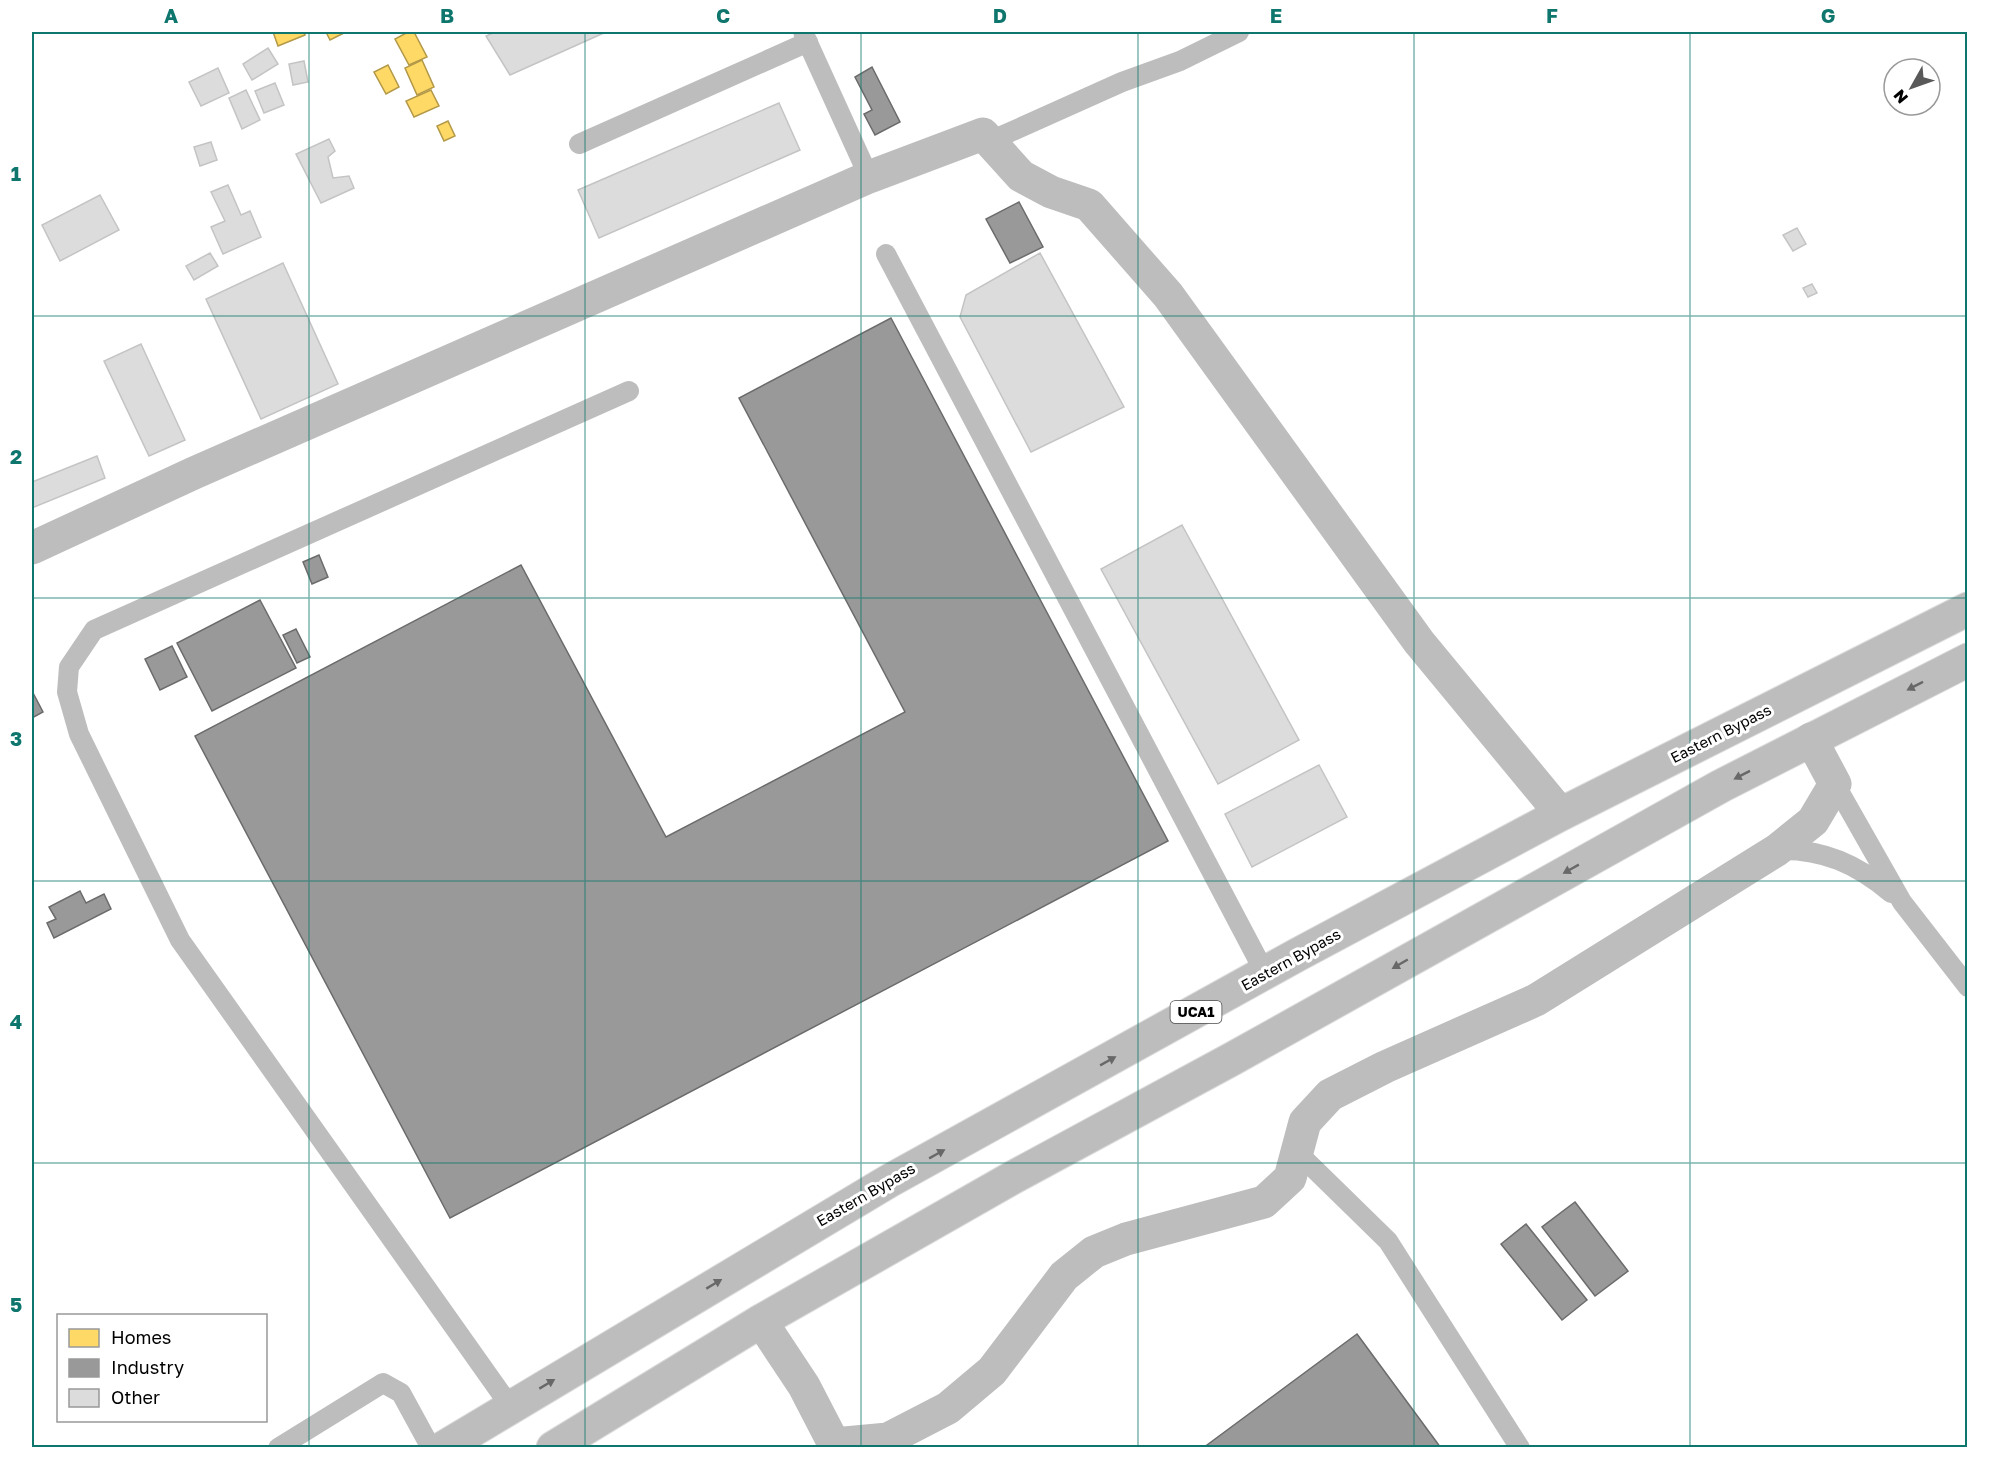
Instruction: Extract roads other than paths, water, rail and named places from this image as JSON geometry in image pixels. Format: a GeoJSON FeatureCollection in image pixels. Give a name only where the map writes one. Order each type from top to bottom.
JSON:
{"type":"FeatureCollection","features":[{"type":"Feature","properties":{"kind":"street"},"geometry":{"type":"LineString","coordinates":[[32,548],[205,468],[869,177],[983,134],[1021,176],[1051,192],[1089,205],[1168,295],[1419,642],[1561,814]]}},
{"type":"Feature","properties":{"kind":"street","name":"Eastern Bypass"},"geometry":{"type":"LineString","coordinates":[[443,1448],[889,1180],[1265,973],[1561,814],[1968,609]]}},
{"type":"Feature","properties":{"kind":"street"},"geometry":{"type":"LineString","coordinates":[[553,1448],[761,1321],[1012,1178],[1232,1059],[1505,904],[1811,739],[1968,660]]}},
{"type":"Feature","properties":{"kind":"street"},"geometry":{"type":"LineString","coordinates":[[761,1321],[804,1386],[833,1446],[888,1439],[948,1408],[992,1371],[1064,1276],[1094,1252],[1126,1239],[1264,1202],[1290,1178],[1305,1122],[1330,1095],[1385,1067],[1536,1000],[1777,850],[1813,821],[1835,784],[1811,739]]}},
{"type":"Feature","properties":{"kind":"lane"},"geometry":{"type":"LineString","coordinates":[[983,134],[998,138],[1122,82],[1180,61],[1239,32]]}},
{"type":"Feature","properties":{"kind":"lane"},"geometry":{"type":"LineString","coordinates":[[579,144],[805,37],[869,177]]}},
{"type":"Feature","properties":{"kind":"lane"},"geometry":{"type":"LineString","coordinates":[[886,254],[1265,973]]}},
{"type":"Feature","properties":{"kind":"lane"},"geometry":{"type":"LineString","coordinates":[[510,1406],[180,940],[79,734],[67,692],[69,667],[94,630],[629,392]]}},
{"type":"Feature","properties":{"kind":"lane"},"geometry":{"type":"LineString","coordinates":[[1835,784],[1902,902],[1968,987]]}},
{"type":"Feature","properties":{"kind":"lane"},"geometry":{"type":"LineString","coordinates":[[1777,850],[1805,850],[1834,856],[1870,875],[1902,902]]}},
{"type":"Feature","properties":{"kind":"lane"},"geometry":{"type":"LineString","coordinates":[[1297,1152],[1388,1241],[1520,1448]]}},
{"type":"Feature","properties":{"kind":"lane"},"geometry":{"type":"LineString","coordinates":[[278,1448],[383,1383],[401,1393],[431,1448]]}}]}
